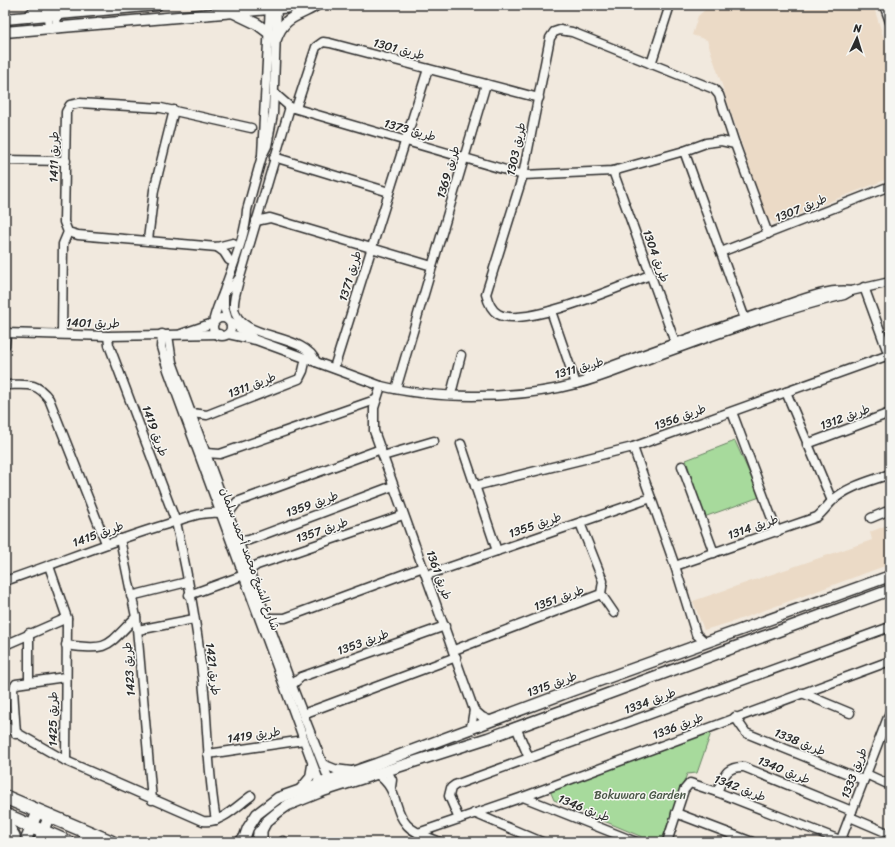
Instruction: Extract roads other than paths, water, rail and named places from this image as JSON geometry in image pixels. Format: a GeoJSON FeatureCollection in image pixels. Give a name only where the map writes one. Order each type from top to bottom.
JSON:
{"type":"FeatureCollection","features":[{"type":"Feature","properties":{"kind":"main road"},"geometry":{"type":"LineString","coordinates":[[5,797],[111,842]]}},
{"type":"Feature","properties":{"kind":"main road"},"geometry":{"type":"LineString","coordinates":[[5,815],[38,834],[67,842]]}},
{"type":"Feature","properties":{"kind":"main road"},"geometry":{"type":"LineString","coordinates":[[5,824],[13,836],[14,842]]}},
{"type":"Feature","properties":{"kind":"street"},"geometry":{"type":"LineString","coordinates":[[28,17],[41,5]]}},
{"type":"Feature","properties":{"kind":"street"},"geometry":{"type":"LineString","coordinates":[[5,19],[28,17],[52,10],[157,5]]}},
{"type":"Feature","properties":{"kind":"street"},"geometry":{"type":"LineString","coordinates":[[5,32],[273,7],[317,5]]}},
{"type":"Feature","properties":{"kind":"street"},"geometry":{"type":"LineString","coordinates":[[272,36],[285,22],[317,5]]}},
{"type":"Feature","properties":{"kind":"street"},"geometry":{"type":"LineString","coordinates":[[651,64],[670,5]]}},
{"type":"Feature","properties":{"kind":"street"},"geometry":{"type":"LineString","coordinates":[[884,5],[890,22]]}},
{"type":"Feature","properties":{"kind":"street"},"geometry":{"type":"LineString","coordinates":[[262,156],[273,7]]}},
{"type":"Feature","properties":{"kind":"street"},"geometry":{"type":"LineString","coordinates":[[52,10],[53,28]]}},
{"type":"Feature","properties":{"kind":"street"},"geometry":{"type":"LineString","coordinates":[[232,12],[257,24],[272,36],[274,94],[273,114],[267,146],[262,156],[247,210],[240,223],[224,292],[224,307],[230,321],[223,334],[214,332],[213,323],[216,307],[224,292],[233,286],[240,277]]}},
{"type":"Feature","properties":{"kind":"street","name":"طريق 1303"},"geometry":{"type":"LineString","coordinates":[[650,275],[551,311],[529,316],[500,315],[488,303],[486,294],[523,175],[550,38],[554,32],[560,30],[572,32],[714,89],[719,95],[735,144],[768,234]]}},
{"type":"Feature","properties":{"kind":"street","name":"طريق 1301"},"geometry":{"type":"LineString","coordinates":[[316,362],[314,356],[305,348],[251,328],[237,317],[234,306],[240,277],[274,157],[316,47],[323,42],[330,43],[539,98]]}},
{"type":"Feature","properties":{"kind":"street","name":"طريق 1371"},"geometry":{"type":"LineString","coordinates":[[334,368],[428,69]]}},
{"type":"Feature","properties":{"kind":"street","name":"طريق 1369"},"geometry":{"type":"LineString","coordinates":[[396,390],[486,84]]}},
{"type":"Feature","properties":{"kind":"street"},"geometry":{"type":"LineString","coordinates":[[274,94],[293,108]]}},
{"type":"Feature","properties":{"kind":"street","name":"طريق 1411"},"geometry":{"type":"LineString","coordinates":[[68,232],[64,222],[66,112],[70,106],[80,103],[174,110],[251,128]]}},
{"type":"Feature","properties":{"kind":"street"},"geometry":{"type":"LineString","coordinates":[[273,114],[293,108]]}},
{"type":"Feature","properties":{"kind":"street","name":"طريق 1373"},"geometry":{"type":"LineString","coordinates":[[293,108],[523,175]]}},
{"type":"Feature","properties":{"kind":"street"},"geometry":{"type":"LineString","coordinates":[[148,240],[154,190],[174,110]]}},
{"type":"Feature","properties":{"kind":"street"},"geometry":{"type":"LineString","coordinates":[[262,144],[257,134],[251,128],[265,121]]}},
{"type":"Feature","properties":{"kind":"street"},"geometry":{"type":"LineString","coordinates":[[270,131],[278,146]]}},
{"type":"Feature","properties":{"kind":"street"},"geometry":{"type":"LineString","coordinates":[[523,175],[613,171],[714,141],[735,144]]}},
{"type":"Feature","properties":{"kind":"street"},"geometry":{"type":"LineString","coordinates":[[684,151],[745,319]]}},
{"type":"Feature","properties":{"kind":"street"},"geometry":{"type":"LineString","coordinates":[[274,157],[389,192]]}},
{"type":"Feature","properties":{"kind":"street"},"geometry":{"type":"LineString","coordinates":[[5,160],[66,161]]}},
{"type":"Feature","properties":{"kind":"street","name":"طريق 1304"},"geometry":{"type":"LineString","coordinates":[[613,171],[676,346]]}},
{"type":"Feature","properties":{"kind":"street","name":"طريق 1307"},"geometry":{"type":"LineString","coordinates":[[721,252],[890,186]]}},
{"type":"Feature","properties":{"kind":"street"},"geometry":{"type":"LineString","coordinates":[[260,207],[270,218]]}},
{"type":"Feature","properties":{"kind":"street"},"geometry":{"type":"LineString","coordinates":[[256,221],[270,218],[432,266]]}},
{"type":"Feature","properties":{"kind":"street"},"geometry":{"type":"LineString","coordinates":[[62,334],[63,244],[68,232],[78,235],[148,240],[234,249]]}},
{"type":"Feature","properties":{"kind":"street"},"geometry":{"type":"LineString","coordinates":[[218,247],[224,252],[229,260]]}},
{"type":"Feature","properties":{"kind":"street"},"geometry":{"type":"LineString","coordinates":[[228,275],[229,260],[234,249]]}},
{"type":"Feature","properties":{"kind":"street","name":"طريق 1311"},"geometry":{"type":"LineString","coordinates":[[676,346],[844,295],[864,287],[890,282]]}},
{"type":"Feature","properties":{"kind":"street"},"geometry":{"type":"LineString","coordinates":[[864,287],[889,357]]}},
{"type":"Feature","properties":{"kind":"street","name":"طريق 1311"},"geometry":{"type":"LineString","coordinates":[[223,334],[256,340],[381,386],[396,390],[483,397],[513,394],[576,382],[745,319],[814,296],[841,290],[851,291]]}},
{"type":"Feature","properties":{"kind":"street"},"geometry":{"type":"LineString","coordinates":[[551,311],[576,382]]}},
{"type":"Feature","properties":{"kind":"street","name":"طريق 1401"},"geometry":{"type":"LineString","coordinates":[[181,334],[213,323],[220,319],[230,321]]}},
{"type":"Feature","properties":{"kind":"street","name":"طريق 1311"},"geometry":{"type":"LineString","coordinates":[[230,321],[256,340]]}},
{"type":"Feature","properties":{"kind":"street"},"geometry":{"type":"LineString","coordinates":[[5,345],[6,333]]}},
{"type":"Feature","properties":{"kind":"street","name":"طريق 1401"},"geometry":{"type":"LineString","coordinates":[[6,333],[111,336],[223,334]]}},
{"type":"Feature","properties":{"kind":"street","name":"شارع الشيخ محمد أحمد سلمان"},"geometry":{"type":"LineString","coordinates":[[165,334],[172,362],[206,453],[221,503],[221,513],[268,618],[303,714],[325,765],[326,786]]}},
{"type":"Feature","properties":{"kind":"street","name":"شارع الشيخ محمد أحمد سلمان"},"geometry":{"type":"LineString","coordinates":[[165,334],[161,347],[168,370],[221,503],[229,513],[239,541],[247,572],[312,764],[326,786]]}},
{"type":"Feature","properties":{"kind":"street","name":"طريق 1419"},"geometry":{"type":"LineString","coordinates":[[111,336],[109,345],[112,348],[176,522]]}},
{"type":"Feature","properties":{"kind":"street"},"geometry":{"type":"LineString","coordinates":[[451,394],[461,355]]}},
{"type":"Feature","properties":{"kind":"street","name":"طريق 1356"},"geometry":{"type":"LineString","coordinates":[[475,486],[633,447],[889,357]]}},
{"type":"Feature","properties":{"kind":"street","name":"طريق 1311"},"geometry":{"type":"LineString","coordinates":[[192,413],[207,415],[299,379],[303,372],[306,358]]}},
{"type":"Feature","properties":{"kind":"street"},"geometry":{"type":"LineString","coordinates":[[5,385],[34,385],[42,389],[49,399],[106,543]]}},
{"type":"Feature","properties":{"kind":"street","name":"طريق 1361"},"geometry":{"type":"LineString","coordinates":[[381,386],[375,400],[373,423],[403,515],[427,575],[474,710],[471,728]]}},
{"type":"Feature","properties":{"kind":"street"},"geometry":{"type":"LineString","coordinates":[[786,392],[832,501]]}},
{"type":"Feature","properties":{"kind":"street"},"geometry":{"type":"LineString","coordinates":[[206,453],[220,454],[375,400]]}},
{"type":"Feature","properties":{"kind":"street"},"geometry":{"type":"LineString","coordinates":[[732,412],[776,532]]}},
{"type":"Feature","properties":{"kind":"street","name":"طريق 1312"},"geometry":{"type":"LineString","coordinates":[[807,444],[890,413]]}},
{"type":"Feature","properties":{"kind":"street"},"geometry":{"type":"LineString","coordinates":[[221,503],[230,501],[237,502],[382,452],[434,440]]}},
{"type":"Feature","properties":{"kind":"street"},"geometry":{"type":"LineString","coordinates":[[461,444],[497,551]]}},
{"type":"Feature","properties":{"kind":"street"},"geometry":{"type":"LineString","coordinates":[[633,447],[676,566],[696,634],[705,642]]}},
{"type":"Feature","properties":{"kind":"street"},"geometry":{"type":"LineString","coordinates":[[682,466],[714,553]]}},
{"type":"Feature","properties":{"kind":"street","name":"طريق 1314"},"geometry":{"type":"LineString","coordinates":[[676,566],[817,517],[826,510],[832,501],[848,490],[890,474]]}},
{"type":"Feature","properties":{"kind":"street","name":"طريق 1359"},"geometry":{"type":"LineString","coordinates":[[239,541],[249,540],[394,486]]}},
{"type":"Feature","properties":{"kind":"street","name":"طريق 1355"},"geometry":{"type":"LineString","coordinates":[[427,575],[651,498]]}},
{"type":"Feature","properties":{"kind":"street"},"geometry":{"type":"LineString","coordinates":[[229,513],[237,502]]}},
{"type":"Feature","properties":{"kind":"street","name":"طريق 1415"},"geometry":{"type":"LineString","coordinates":[[5,581],[49,566],[120,538],[176,522],[221,503]]}},
{"type":"Feature","properties":{"kind":"street"},"geometry":{"type":"LineString","coordinates":[[871,518],[890,510]]}},
{"type":"Feature","properties":{"kind":"street","name":"طريق 1415"},"geometry":{"type":"LineString","coordinates":[[201,512],[221,513]]}},
{"type":"Feature","properties":{"kind":"street","name":"طريق 1357"},"geometry":{"type":"LineString","coordinates":[[189,595],[247,572],[257,565],[403,515]]}},
{"type":"Feature","properties":{"kind":"street","name":"طريق 1421"},"geometry":{"type":"LineString","coordinates":[[176,522],[194,619],[205,702],[208,754],[216,820]]}},
{"type":"Feature","properties":{"kind":"street","name":"طريق 1351"},"geometry":{"type":"LineString","coordinates":[[303,714],[601,594],[603,581],[580,523]]}},
{"type":"Feature","properties":{"kind":"street","name":"طريق 1423"},"geometry":{"type":"LineString","coordinates":[[120,538],[138,630],[152,800]]}},
{"type":"Feature","properties":{"kind":"street","name":"طريق 1425"},"geometry":{"type":"LineString","coordinates":[[49,566],[67,618],[65,677],[66,761]]}},
{"type":"Feature","properties":{"kind":"street"},"geometry":{"type":"LineString","coordinates":[[268,618],[285,618],[423,567]]}},
{"type":"Feature","properties":{"kind":"street","name":"طريق 1315"},"geometry":{"type":"LineString","coordinates":[[251,840],[248,828],[262,809],[278,798],[299,791],[326,786],[377,769],[471,728],[890,576]]}},
{"type":"Feature","properties":{"kind":"street"},"geometry":{"type":"LineString","coordinates":[[131,596],[187,582]]}},
{"type":"Feature","properties":{"kind":"street","name":"طريق 1315"},"geometry":{"type":"LineString","coordinates":[[251,840],[266,822],[288,805],[358,770],[377,769],[387,771],[516,727],[890,590]]}},
{"type":"Feature","properties":{"kind":"street"},"geometry":{"type":"LineString","coordinates":[[601,594],[614,613]]}},
{"type":"Feature","properties":{"kind":"street"},"geometry":{"type":"LineString","coordinates":[[66,645],[93,649],[102,648],[111,643],[136,617]]}},
{"type":"Feature","properties":{"kind":"street"},"geometry":{"type":"LineString","coordinates":[[5,645],[29,633],[67,618]]}},
{"type":"Feature","properties":{"kind":"street"},"geometry":{"type":"LineString","coordinates":[[273,632],[285,618]]}},
{"type":"Feature","properties":{"kind":"street"},"geometry":{"type":"LineString","coordinates":[[138,630],[194,619]]}},
{"type":"Feature","properties":{"kind":"street","name":"طريق 1353"},"geometry":{"type":"LineString","coordinates":[[292,685],[302,677],[444,626]]}},
{"type":"Feature","properties":{"kind":"street","name":"طريق 1334"},"geometry":{"type":"LineString","coordinates":[[459,819],[449,796],[453,786],[890,627]]}},
{"type":"Feature","properties":{"kind":"street"},"geometry":{"type":"LineString","coordinates":[[29,633],[29,681]]}},
{"type":"Feature","properties":{"kind":"street","name":"طريق 1336"},"geometry":{"type":"LineString","coordinates":[[418,833],[523,797],[890,660]]}},
{"type":"Feature","properties":{"kind":"street","name":"طريق 1425"},"geometry":{"type":"LineString","coordinates":[[16,734],[13,689],[16,684],[65,677]]}},
{"type":"Feature","properties":{"kind":"street"},"geometry":{"type":"LineString","coordinates":[[802,693],[850,713]]}},
{"type":"Feature","properties":{"kind":"street"},"geometry":{"type":"LineString","coordinates":[[474,710],[482,717],[491,721]]}},
{"type":"Feature","properties":{"kind":"street","name":"طريق 1333"},"geometry":{"type":"LineString","coordinates":[[840,841],[865,777],[888,725],[890,712]]}},
{"type":"Feature","properties":{"kind":"street","name":"طريق 1338"},"geometry":{"type":"LineString","coordinates":[[735,717],[746,733],[890,785]]}},
{"type":"Feature","properties":{"kind":"street"},"geometry":{"type":"LineString","coordinates":[[5,726],[16,734],[66,761],[152,800],[203,821],[216,820],[251,796]]}},
{"type":"Feature","properties":{"kind":"street"},"geometry":{"type":"LineString","coordinates":[[516,727],[529,758]]}},
{"type":"Feature","properties":{"kind":"street","name":"طريق 1419"},"geometry":{"type":"LineString","coordinates":[[208,754],[304,740]]}},
{"type":"Feature","properties":{"kind":"street"},"geometry":{"type":"LineString","coordinates":[[299,791],[306,785],[310,777],[312,764]]}},
{"type":"Feature","properties":{"kind":"street"},"geometry":{"type":"LineString","coordinates":[[325,765],[341,771],[358,770]]}},
{"type":"Feature","properties":{"kind":"street","name":"طريق 1340"},"geometry":{"type":"LineString","coordinates":[[717,792],[726,772],[734,766],[744,767],[851,814],[890,834]]}},
{"type":"Feature","properties":{"kind":"street"},"geometry":{"type":"LineString","coordinates":[[377,769],[391,787],[404,822],[418,833],[440,842]]}},
{"type":"Feature","properties":{"kind":"street"},"geometry":{"type":"LineString","coordinates":[[387,771],[392,780],[391,787]]}},
{"type":"Feature","properties":{"kind":"street","name":"طريق 1342"},"geometry":{"type":"LineString","coordinates":[[667,842],[684,790],[690,783],[717,792],[840,841]]}},
{"type":"Feature","properties":{"kind":"street","name":"طريق 1346"},"geometry":{"type":"LineString","coordinates":[[523,797],[636,842]]}},
{"type":"Feature","properties":{"kind":"street"},"geometry":{"type":"LineString","coordinates":[[25,842],[38,834],[44,813]]}},
{"type":"Feature","properties":{"kind":"street"},"geometry":{"type":"LineString","coordinates":[[676,813],[752,842]]}},
{"type":"Feature","properties":{"kind":"street"},"geometry":{"type":"LineString","coordinates":[[474,814],[542,842]]}},
{"type":"Feature","properties":{"kind":"park label","name":"Bokuwara Garden"},"geometry":{"type":"Point","coordinates":[640,795]}}]}
